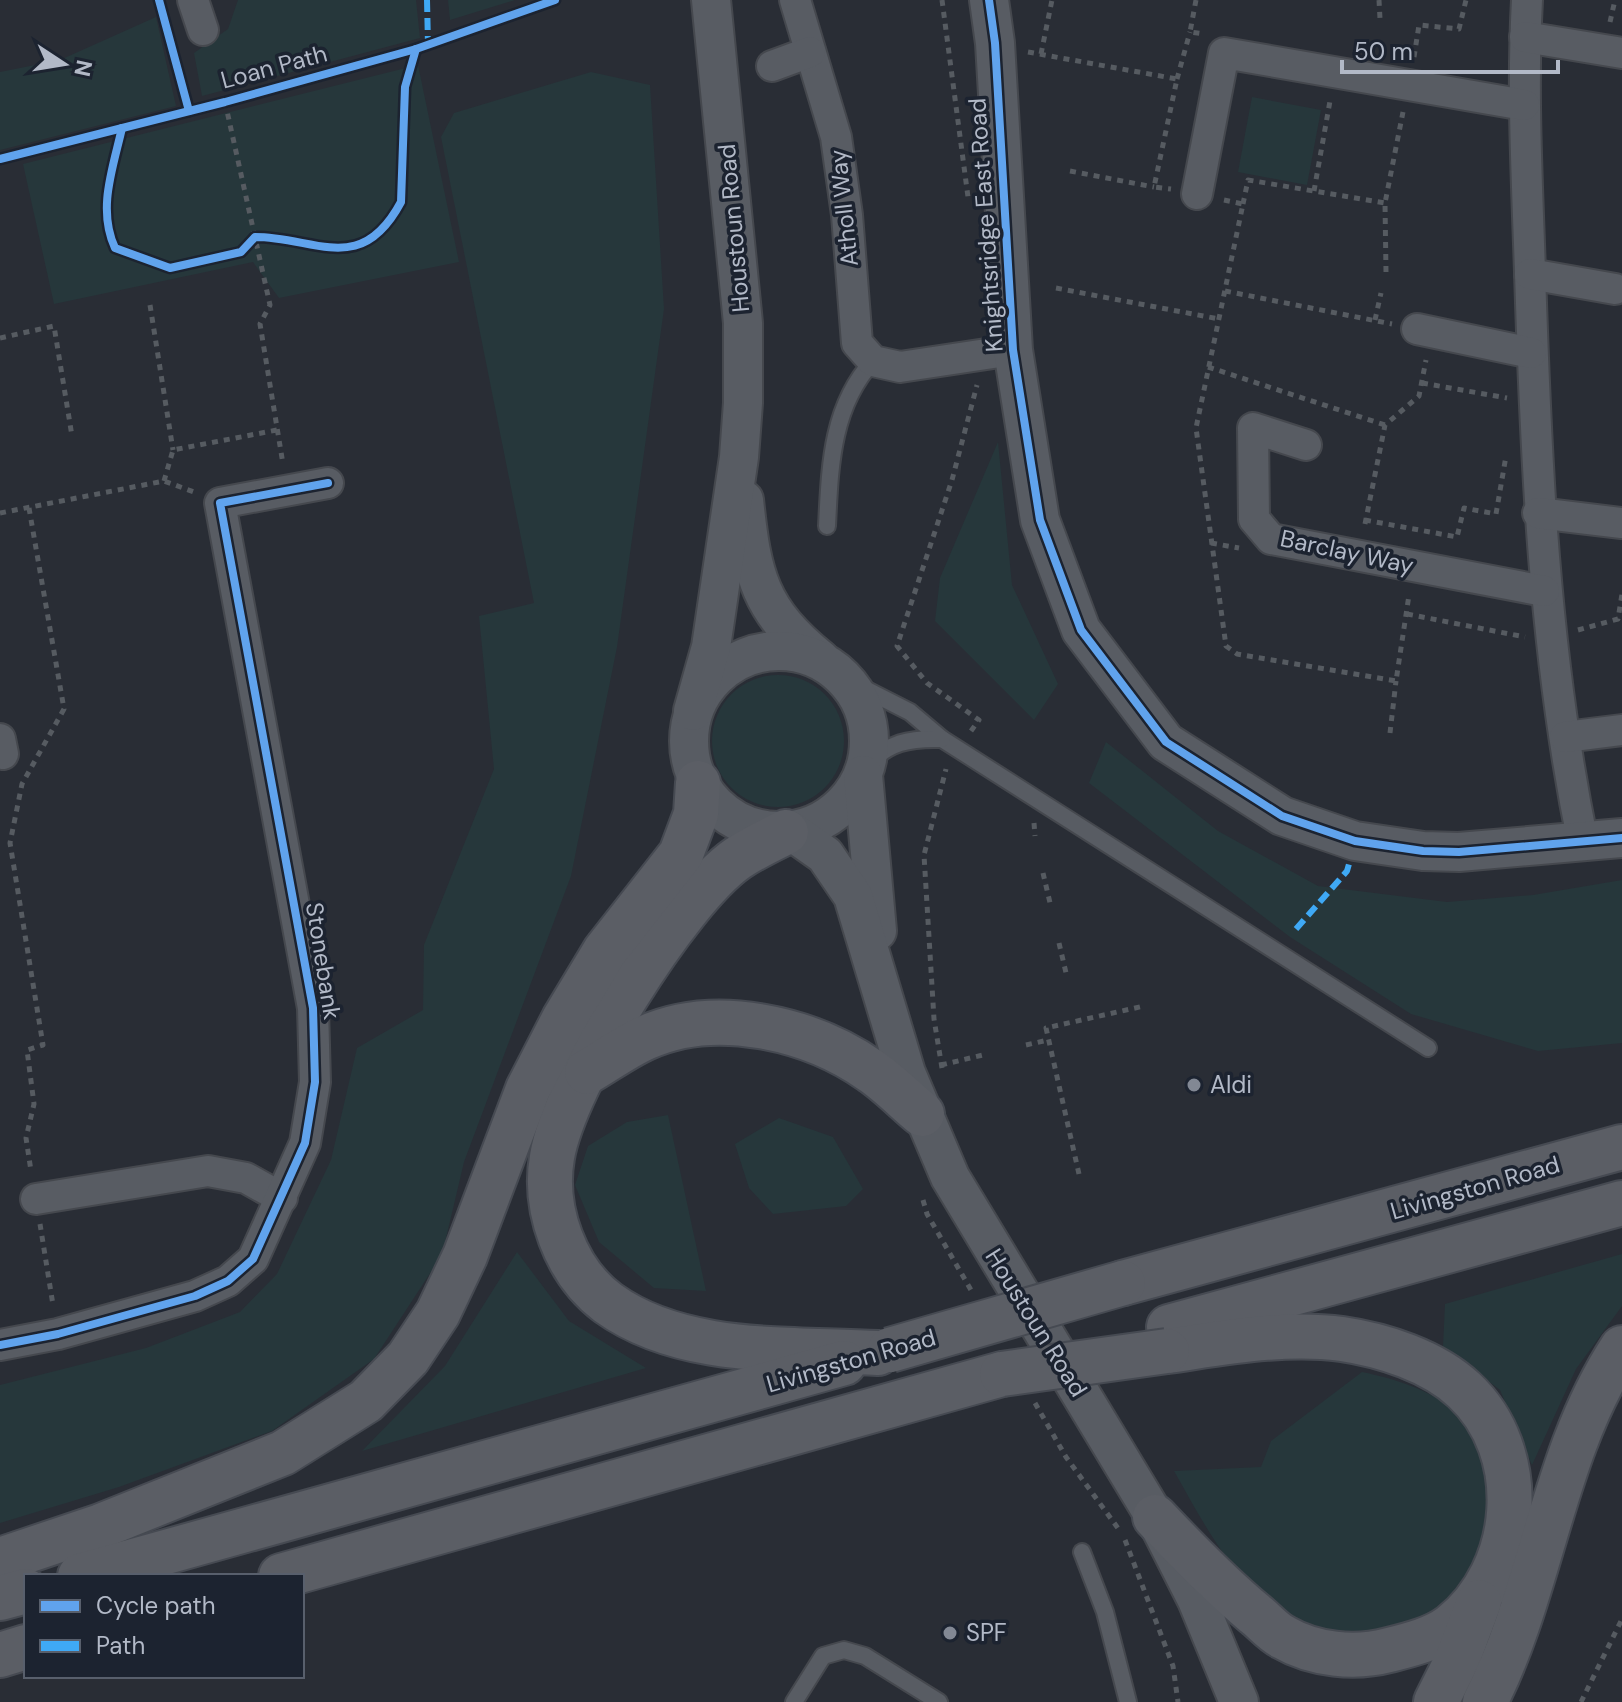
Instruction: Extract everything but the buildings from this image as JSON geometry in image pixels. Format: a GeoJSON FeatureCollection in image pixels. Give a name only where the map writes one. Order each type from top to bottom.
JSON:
{"type":"FeatureCollection","features":[{"type":"Feature","properties":{"kind":"main road"},"geometry":{"type":"LineString","coordinates":[[0,1560],[101,1526],[283,1453],[366,1401],[408,1358],[438,1313],[465,1256],[528,1089],[564,1019],[605,951],[681,854],[696,814],[698,783]]}},
{"type":"Feature","properties":{"kind":"main road"},"geometry":{"type":"LineString","coordinates":[[788,832],[737,858],[704,890],[640,974],[560,1121],[551,1159],[550,1195],[556,1226],[570,1258],[589,1286],[608,1303],[635,1318],[703,1341],[884,1352]]}},
{"type":"Feature","properties":{"kind":"main road"},"geometry":{"type":"LineString","coordinates":[[587,1072],[647,1037],[691,1025],[750,1022],[807,1039],[870,1070],[922,1114]]}},
{"type":"Feature","properties":{"kind":"main road","name":"Livingston Road"},"geometry":{"type":"LineString","coordinates":[[87,1574],[1123,1283],[1622,1147]]}},
{"type":"Feature","properties":{"kind":"main road"},"geometry":{"type":"LineString","coordinates":[[288,1574],[919,1397],[1015,1382],[1622,1203]]}},
{"type":"Feature","properties":{"kind":"main road"},"geometry":{"type":"LineString","coordinates":[[1160,1341],[1340,1339],[1404,1356],[1435,1370],[1463,1389],[1486,1415],[1499,1443],[1511,1488],[1507,1531],[1458,1658],[1436,1702]]}},
{"type":"Feature","properties":{"kind":"main road"},"geometry":{"type":"LineString","coordinates":[[1485,1702],[1514,1637],[1570,1455],[1592,1402],[1622,1348]]}},
{"type":"Feature","properties":{"kind":"main road"},"geometry":{"type":"LineString","coordinates":[[1155,1517],[1218,1583],[1282,1637],[1323,1652],[1365,1656],[1416,1643],[1450,1627],[1483,1589]]}},
{"type":"Feature","properties":{"kind":"main road"},"geometry":{"type":"LineString","coordinates":[[0,1598],[24,1592]]}},
{"type":"Feature","properties":{"kind":"main road"},"geometry":{"type":"LineString","coordinates":[[0,1655],[24,1648]]}},
{"type":"Feature","properties":{"kind":"street","name":"Houstoun Road"},"geometry":{"type":"LineString","coordinates":[[693,711],[711,647],[739,457],[743,323],[711,0]]}},
{"type":"Feature","properties":{"kind":"street","name":"Atholl Way"},"geometry":{"type":"LineString","coordinates":[[795,0],[836,137],[847,215],[857,343],[873,361]]}},
{"type":"Feature","properties":{"kind":"street","name":"Knightsridge East Road"},"geometry":{"type":"LineString","coordinates":[[989,0],[995,43],[1013,350],[1040,520],[1081,630],[1166,742],[1282,816],[1355,841],[1410,850],[1459,852],[1622,838]]}},
{"type":"Feature","properties":{"kind":"street"},"geometry":{"type":"LineString","coordinates":[[1527,0],[1524,105],[1538,513],[1550,638],[1583,843]]}},
{"type":"Feature","properties":{"kind":"street"},"geometry":{"type":"LineString","coordinates":[[1525,37],[1622,53]]}},
{"type":"Feature","properties":{"kind":"street"},"geometry":{"type":"LineString","coordinates":[[772,66],[810,52]]}},
{"type":"Feature","properties":{"kind":"street"},"geometry":{"type":"LineString","coordinates":[[1197,194],[1224,53],[1524,105]]}},
{"type":"Feature","properties":{"kind":"street"},"geometry":{"type":"LineString","coordinates":[[1530,274],[1615,289]]}},
{"type":"Feature","properties":{"kind":"street"},"geometry":{"type":"LineString","coordinates":[[1424,330],[1531,353]]}},
{"type":"Feature","properties":{"kind":"street"},"geometry":{"type":"LineString","coordinates":[[873,361],[900,367],[1013,350]]}},
{"type":"Feature","properties":{"kind":"street","name":"Barclay Way"},"geometry":{"type":"LineString","coordinates":[[1306,445],[1253,428],[1254,519],[1271,539],[1544,591]]}},
{"type":"Feature","properties":{"kind":"street","name":"Houstoun Road"},"geometry":{"type":"LineString","coordinates":[[739,457],[749,552],[762,596],[792,637],[835,671]]}},
{"type":"Feature","properties":{"kind":"street"},"geometry":{"type":"LineString","coordinates":[[220,503],[328,483]]}},
{"type":"Feature","properties":{"kind":"street","name":"Stonebank"},"geometry":{"type":"LineString","coordinates":[[0,1345],[58,1334],[195,1296],[228,1281],[253,1259],[305,1143],[315,1082],[313,1008],[220,503]]}},
{"type":"Feature","properties":{"kind":"street"},"geometry":{"type":"LineString","coordinates":[[1538,513],[1622,523]]}},
{"type":"Feature","properties":{"kind":"street"},"geometry":{"type":"LineString","coordinates":[[774,650],[800,653],[835,671],[862,705],[869,736],[864,771],[851,796],[835,813],[814,825],[788,832],[760,830],[735,821],[714,805],[698,783],[689,748],[693,711],[706,688],[724,668],[747,656],[774,650]]}},
{"type":"Feature","properties":{"kind":"street"},"geometry":{"type":"LineString","coordinates":[[1565,737],[1622,730]]}},
{"type":"Feature","properties":{"kind":"street","name":"Houstoun Road"},"geometry":{"type":"LineString","coordinates":[[864,771],[879,978]]}},
{"type":"Feature","properties":{"kind":"street","name":"Houstoun Road"},"geometry":{"type":"LineString","coordinates":[[788,832],[825,855],[853,896],[906,1073],[973,1221],[1155,1517],[1197,1600],[1239,1702]]}},
{"type":"Feature","properties":{"kind":"street"},"geometry":{"type":"LineString","coordinates":[[36,1199],[208,1171],[246,1178],[282,1198]]}},
{"type":"Feature","properties":{"kind":"street","name":"Houstoun Road"},"geometry":{"type":"LineString","coordinates":[[1220,1657],[1225,1702]]}},
{"type":"Feature","properties":{"kind":"lane"},"geometry":{"type":"LineString","coordinates":[[827,526],[832,443],[855,380],[873,361]]}},
{"type":"Feature","properties":{"kind":"lane"},"geometry":{"type":"LineString","coordinates":[[835,671],[910,712],[942,739],[1428,1048]]}},
{"type":"Feature","properties":{"kind":"lane"},"geometry":{"type":"LineString","coordinates":[[864,771],[879,752],[898,743],[917,738],[942,739]]}},
{"type":"Feature","properties":{"kind":"lane"},"geometry":{"type":"LineString","coordinates":[[1082,1552],[1105,1612],[1128,1702]]}},
{"type":"Feature","properties":{"kind":"lane"},"geometry":{"type":"LineString","coordinates":[[794,1702],[823,1656],[844,1650],[865,1656],[939,1702]]}},
{"type":"Feature","properties":{"kind":"path"},"geometry":{"type":"LineString","coordinates":[[1041,54],[1052,0]]}},
{"type":"Feature","properties":{"kind":"path"},"geometry":{"type":"LineString","coordinates":[[1379,0],[1380,19]]}},
{"type":"Feature","properties":{"kind":"path"},"geometry":{"type":"LineString","coordinates":[[1154,187],[1190,32]]}},
{"type":"Feature","properties":{"kind":"path"},"geometry":{"type":"LineString","coordinates":[[1023,52],[1177,79]]}},
{"type":"Feature","properties":{"kind":"path"},"geometry":{"type":"LineString","coordinates":[[1314,191],[1335,72]]}},
{"type":"Feature","properties":{"kind":"path"},"geometry":{"type":"LineString","coordinates":[[1386,272],[1385,203],[1408,85]]}},
{"type":"Feature","properties":{"kind":"path"},"geometry":{"type":"LineString","coordinates":[[225,102],[260,237],[270,305],[260,324],[287,489]]}},
{"type":"Feature","properties":{"kind":"path"},"geometry":{"type":"LineString","coordinates":[[1070,171],[1243,204]]}},
{"type":"Feature","properties":{"kind":"path"},"geometry":{"type":"LineString","coordinates":[[1385,203],[1248,180],[1196,428],[1226,646],[1237,654],[1396,681]]}},
{"type":"Feature","properties":{"kind":"path"},"geometry":{"type":"LineString","coordinates":[[248,245],[260,237]]}},
{"type":"Feature","properties":{"kind":"path"},"geometry":{"type":"LineString","coordinates":[[1056,288],[1219,319]]}},
{"type":"Feature","properties":{"kind":"path"},"geometry":{"type":"LineString","coordinates":[[1225,291],[1424,330],[1419,396],[1385,425],[1358,555]]}},
{"type":"Feature","properties":{"kind":"path"},"geometry":{"type":"LineString","coordinates":[[1375,320],[1381,293]]}},
{"type":"Feature","properties":{"kind":"path"},"geometry":{"type":"LineString","coordinates":[[150,305],[173,450],[164,481]]}},
{"type":"Feature","properties":{"kind":"path"},"geometry":{"type":"LineString","coordinates":[[0,338],[54,326],[72,436]]}},
{"type":"Feature","properties":{"kind":"path"},"geometry":{"type":"LineString","coordinates":[[1208,367],[1385,425]]}},
{"type":"Feature","properties":{"kind":"path"},"geometry":{"type":"LineString","coordinates":[[1422,383],[1533,402]]}},
{"type":"Feature","properties":{"kind":"path"},"geometry":{"type":"LineString","coordinates":[[173,450],[277,430]]}},
{"type":"Feature","properties":{"kind":"path"},"geometry":{"type":"LineString","coordinates":[[1365,520],[1457,537],[1464,508],[1496,514],[1509,442]]}},
{"type":"Feature","properties":{"kind":"path"},"geometry":{"type":"LineString","coordinates":[[0,513],[164,481],[220,503]]}},
{"type":"Feature","properties":{"kind":"path"},"geometry":{"type":"LineString","coordinates":[[29,508],[64,709],[22,784],[10,843],[43,1045],[27,1050],[34,1104],[26,1138],[58,1334]]}},
{"type":"Feature","properties":{"kind":"path"},"geometry":{"type":"LineString","coordinates":[[1390,733],[1407,614],[1538,639],[1550,638],[1618,619],[1622,594]]}},
{"type":"Feature","properties":{"kind":"path"},"geometry":{"type":"LineString","coordinates":[[944,1077],[934,1019],[924,855],[946,769]]}},
{"type":"Feature","properties":{"kind":"path"},"geometry":{"type":"LineString","coordinates":[[1034,823],[1035,836]]}},
{"type":"Feature","properties":{"kind":"path"},"geometry":{"type":"LineString","coordinates":[[1043,873],[1051,907]]}},
{"type":"Feature","properties":{"kind":"path"},"geometry":{"type":"LineString","coordinates":[[1059,943],[1067,977]]}},
{"type":"Feature","properties":{"kind":"path"},"geometry":{"type":"LineString","coordinates":[[1079,1174],[1046,1028],[1144,1006]]}},
{"type":"Feature","properties":{"kind":"path"},"geometry":{"type":"LineString","coordinates":[[1075,1014],[1077,1021]]}},
{"type":"Feature","properties":{"kind":"path"},"geometry":{"type":"LineString","coordinates":[[1026,1045],[1048,1040]]}},
{"type":"Feature","properties":{"kind":"path"},"geometry":{"type":"LineString","coordinates":[[941,1065],[983,1055]]}},
{"type":"Feature","properties":{"kind":"path"},"geometry":{"type":"LineString","coordinates":[[920,1192],[927,1214],[974,1295]]}},
{"type":"Feature","properties":{"kind":"path"},"geometry":{"type":"LineString","coordinates":[[1015,1382],[1124,1536],[1173,1666],[1178,1702]]}},
{"type":"Feature","properties":{"kind":"path"},"geometry":{"type":"LineString","coordinates":[[1581,1702],[1622,1619]]}},
{"type":"Feature","properties":{"kind":"shaded area"},"geometry":{"type":"Polygon","coordinates":[[[238,0],[416,0],[420,38],[202,96],[194,53],[228,29],[238,0]]]}},
{"type":"Feature","properties":{"kind":"shaded area"},"geometry":{"type":"Polygon","coordinates":[[[448,0],[515,0],[450,20],[448,0]]]}},
{"type":"Feature","properties":{"kind":"shaded area"},"geometry":{"type":"Polygon","coordinates":[[[156,17],[176,106],[0,150],[0,72],[60,60],[156,17]]]}},
{"type":"Feature","properties":{"kind":"shaded area"},"geometry":{"type":"Polygon","coordinates":[[[418,65],[459,262],[279,298],[253,262],[54,304],[23,164],[418,65]]]}},
{"type":"Feature","properties":{"kind":"shaded area"},"geometry":{"type":"Polygon","coordinates":[[[591,72],[650,85],[664,309],[617,647],[571,876],[464,1162],[442,1255],[374,1359],[272,1431],[119,1487],[0,1523],[0,1385],[146,1348],[240,1312],[277,1274],[331,1160],[357,1048],[423,1010],[424,945],[494,769],[479,616],[534,603],[441,137],[454,113],[591,72]]]}},
{"type":"Feature","properties":{"kind":"shaded area"},"geometry":{"type":"Polygon","coordinates":[[[1252,97],[1321,110],[1307,185],[1238,172],[1252,97]]]}},
{"type":"Feature","properties":{"kind":"shaded area"},"geometry":{"type":"Polygon","coordinates":[[[998,442],[1012,585],[1058,684],[1034,720],[935,621],[940,578],[998,442]]]}},
{"type":"Feature","properties":{"kind":"shaded area"},"geometry":{"type":"Polygon","coordinates":[[[778,675],[803,680],[825,694],[839,716],[844,741],[839,766],[825,788],[803,802],[778,807],[753,802],[731,788],[717,766],[712,741],[717,716],[731,694],[753,680],[778,675]]]}},
{"type":"Feature","properties":{"kind":"shaded area"},"geometry":{"type":"Polygon","coordinates":[[[1106,742],[1218,831],[1318,886],[1447,902],[1533,895],[1622,880],[1622,1043],[1538,1051],[1411,1014],[1290,937],[1089,783],[1106,742]]]}},
{"type":"Feature","properties":{"kind":"shaded area"},"geometry":{"type":"Polygon","coordinates":[[[668,1115],[706,1291],[654,1288],[599,1242],[575,1185],[588,1146],[627,1122],[668,1115]]]}},
{"type":"Feature","properties":{"kind":"shaded area"},"geometry":{"type":"Polygon","coordinates":[[[779,1118],[833,1137],[863,1189],[846,1206],[773,1214],[749,1188],[735,1144],[779,1118]]]}},
{"type":"Feature","properties":{"kind":"shaded area"},"geometry":{"type":"Polygon","coordinates":[[[517,1252],[569,1321],[646,1368],[362,1451],[445,1366],[517,1252]]]}},
{"type":"Feature","properties":{"kind":"shaded area"},"geometry":{"type":"Polygon","coordinates":[[[1622,1254],[1622,1306],[1576,1369],[1532,1465],[1500,1390],[1443,1347],[1445,1304],[1622,1254]]]}},
{"type":"Feature","properties":{"kind":"shaded area"},"geometry":{"type":"Polygon","coordinates":[[[1362,1372],[1401,1382],[1427,1393],[1451,1407],[1466,1421],[1483,1456],[1490,1512],[1486,1543],[1471,1574],[1439,1608],[1398,1629],[1352,1635],[1301,1621],[1259,1595],[1222,1552],[1174,1471],[1261,1467],[1271,1441],[1362,1372]]]}},
{"type":"Feature","properties":{"kind":"marked path"},"geometry":{"type":"LineString","coordinates":[[427,0],[428,45]]}},
{"type":"Feature","properties":{"kind":"marked path"},"geometry":{"type":"LineString","coordinates":[[1296,929],[1347,871],[1349,864]]}},
{"type":"Feature","properties":{"kind":"cycle path"},"geometry":{"type":"LineString","coordinates":[[159,0],[189,111]]}},
{"type":"Feature","properties":{"kind":"cycle path","name":"Loan Path"},"geometry":{"type":"LineString","coordinates":[[0,159],[225,102],[416,49],[555,0]]}},
{"type":"Feature","properties":{"kind":"cycle path"},"geometry":{"type":"LineString","coordinates":[[989,0],[995,43],[1013,350],[1040,520],[1081,630],[1166,742],[1282,816],[1355,841],[1423,851],[1459,852],[1622,838]]}},
{"type":"Feature","properties":{"kind":"cycle path"},"geometry":{"type":"LineString","coordinates":[[122,128],[107,203],[107,218],[115,248],[170,268],[241,252],[255,237],[336,248],[353,246],[370,239],[386,225],[401,202],[405,87],[416,49]]}},
{"type":"Feature","properties":{"kind":"cycle path"},"geometry":{"type":"LineString","coordinates":[[0,1345],[58,1334],[195,1296],[228,1281],[253,1259],[305,1143],[315,1082],[313,1008],[220,503],[328,483]]}},
{"type":"Feature","properties":{"kind":"place","name":"Aldi"},"geometry":{"type":"Point","coordinates":[1194,1085]}},
{"type":"Feature","properties":{"kind":"place","name":"SPF"},"geometry":{"type":"Point","coordinates":[950,1633]}}]}
